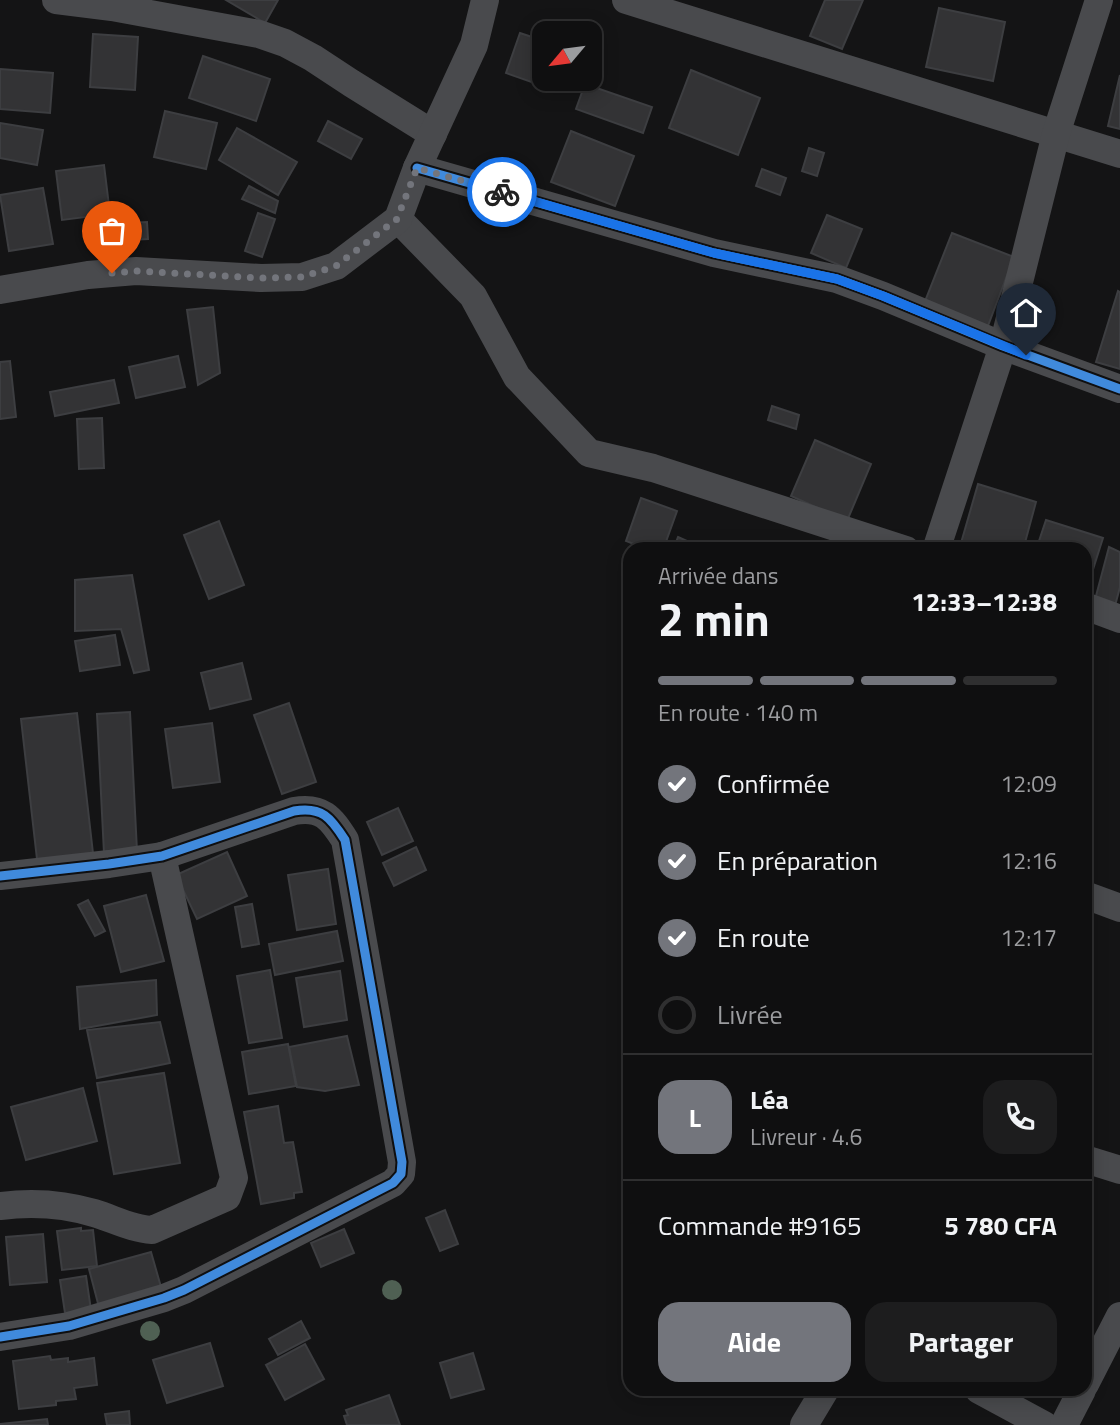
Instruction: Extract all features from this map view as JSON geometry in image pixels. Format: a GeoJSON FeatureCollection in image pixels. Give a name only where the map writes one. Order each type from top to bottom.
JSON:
{"type":"FeatureCollection","features":[{"type":"Feature","properties":{"kind":"street"},"geometry":{"type":"LineString","coordinates":[[56,0],[113,7],[259,34],[285,43],[433,134]]}},
{"type":"Feature","properties":{"kind":"street"},"geometry":{"type":"LineString","coordinates":[[0,290],[88,275],[136,271],[261,278],[302,277],[336,266],[397,219],[417,168],[474,45],[485,0]]}},
{"type":"Feature","properties":{"kind":"street"},"geometry":{"type":"LineString","coordinates":[[626,0],[1120,154]]}},
{"type":"Feature","properties":{"kind":"street"},"geometry":{"type":"LineString","coordinates":[[939,542],[1003,346],[1056,134],[1100,0]]}},
{"type":"Feature","properties":{"kind":"street"},"geometry":{"type":"LineString","coordinates":[[417,168],[714,253],[837,279],[1003,346],[1120,389]]}},
{"type":"Feature","properties":{"kind":"street"},"geometry":{"type":"LineString","coordinates":[[397,219],[473,296],[517,377],[589,453],[653,468],[881,542]]}},
{"type":"Feature","properties":{"kind":"street"},"geometry":{"type":"LineString","coordinates":[[1092,609],[1120,619]]}},
{"type":"Feature","properties":{"kind":"street"},"geometry":{"type":"LineString","coordinates":[[0,876],[162,856],[305,809],[314,810],[333,821],[345,840],[402,1162],[401,1174],[393,1183],[184,1290],[69,1326],[0,1337]]}},
{"type":"Feature","properties":{"kind":"street"},"geometry":{"type":"LineString","coordinates":[[0,1206],[23,1203],[64,1206],[140,1230],[152,1230],[227,1197],[234,1178],[162,856]]}},
{"type":"Feature","properties":{"kind":"street"},"geometry":{"type":"LineString","coordinates":[[1092,898],[1120,908]]}},
{"type":"Feature","properties":{"kind":"street"},"geometry":{"type":"LineString","coordinates":[[1092,1161],[1120,1170]]}},
{"type":"Feature","properties":{"kind":"street"},"geometry":{"type":"LineString","coordinates":[[1092,1370],[1120,1316]]}},
{"type":"Feature","properties":{"kind":"street"},"geometry":{"type":"LineString","coordinates":[[804,1425],[821,1396]]}},
{"type":"Feature","properties":{"kind":"street"},"geometry":{"type":"LineString","coordinates":[[990,1396],[1044,1425]]}},
{"type":"Feature","properties":{"kind":"street"},"geometry":{"type":"LineString","coordinates":[[1064,1425],[1079,1396]]}},
{"type":"Feature","properties":{"kind":"building"},"geometry":{"type":"Polygon","coordinates":[[[226,0],[278,0],[265,23],[226,0]]]}},
{"type":"Feature","properties":{"kind":"building"},"geometry":{"type":"Polygon","coordinates":[[[825,0],[863,0],[842,49],[810,36],[825,0]]]}},
{"type":"Feature","properties":{"kind":"building"},"geometry":{"type":"Polygon","coordinates":[[[939,8],[1005,22],[993,81],[926,67],[939,8]]]}},
{"type":"Feature","properties":{"kind":"building"},"geometry":{"type":"Polygon","coordinates":[[[520,33],[532,37],[532,82],[506,73],[520,33]]]}},
{"type":"Feature","properties":{"kind":"building"},"geometry":{"type":"Polygon","coordinates":[[[93,34],[138,37],[135,90],[90,87],[93,34]]]}},
{"type":"Feature","properties":{"kind":"building"},"geometry":{"type":"Polygon","coordinates":[[[203,56],[270,79],[256,121],[189,98],[203,56]]]}},
{"type":"Feature","properties":{"kind":"building"},"geometry":{"type":"Polygon","coordinates":[[[0,69],[53,73],[50,113],[0,109],[0,69]]]}},
{"type":"Feature","properties":{"kind":"building"},"geometry":{"type":"Polygon","coordinates":[[[691,70],[760,98],[738,155],[669,128],[691,70]]]}},
{"type":"Feature","properties":{"kind":"building"},"geometry":{"type":"Polygon","coordinates":[[[1120,75],[1120,129],[1108,126],[1120,75]]]}},
{"type":"Feature","properties":{"kind":"building"},"geometry":{"type":"Polygon","coordinates":[[[602,90],[652,107],[643,133],[576,109],[582,91],[602,90]]]}},
{"type":"Feature","properties":{"kind":"building"},"geometry":{"type":"Polygon","coordinates":[[[165,111],[217,123],[206,169],[154,157],[165,111]]]}},
{"type":"Feature","properties":{"kind":"building"},"geometry":{"type":"Polygon","coordinates":[[[328,121],[362,139],[351,159],[318,141],[328,121]]]}},
{"type":"Feature","properties":{"kind":"building"},"geometry":{"type":"Polygon","coordinates":[[[0,123],[43,130],[37,165],[0,158],[0,123]]]}},
{"type":"Feature","properties":{"kind":"building"},"geometry":{"type":"Polygon","coordinates":[[[237,128],[297,162],[278,195],[219,160],[237,128]]]}},
{"type":"Feature","properties":{"kind":"building"},"geometry":{"type":"Polygon","coordinates":[[[571,131],[634,156],[615,206],[551,182],[571,131]]]}},
{"type":"Feature","properties":{"kind":"building"},"geometry":{"type":"Polygon","coordinates":[[[809,148],[824,153],[817,176],[802,171],[809,148]]]}},
{"type":"Feature","properties":{"kind":"building"},"geometry":{"type":"Polygon","coordinates":[[[104,165],[110,214],[62,220],[56,171],[104,165]]]}},
{"type":"Feature","properties":{"kind":"building"},"geometry":{"type":"Polygon","coordinates":[[[762,169],[786,178],[780,195],[756,186],[762,169]]]}},
{"type":"Feature","properties":{"kind":"building"},"geometry":{"type":"Polygon","coordinates":[[[249,186],[278,201],[275,213],[242,199],[249,186]]]}},
{"type":"Feature","properties":{"kind":"building"},"geometry":{"type":"Polygon","coordinates":[[[43,188],[53,244],[9,251],[0,195],[43,188]]]}},
{"type":"Feature","properties":{"kind":"building"},"geometry":{"type":"Polygon","coordinates":[[[258,213],[275,219],[262,257],[245,251],[258,213]]]}},
{"type":"Feature","properties":{"kind":"building"},"geometry":{"type":"Polygon","coordinates":[[[827,215],[862,229],[846,268],[811,253],[827,215]]]}},
{"type":"Feature","properties":{"kind":"building"},"geometry":{"type":"Polygon","coordinates":[[[147,222],[148,239],[129,240],[128,223],[147,222]]]}},
{"type":"Feature","properties":{"kind":"building"},"geometry":{"type":"Polygon","coordinates":[[[952,233],[1014,257],[983,339],[920,314],[952,233]]]}},
{"type":"Feature","properties":{"kind":"building"},"geometry":{"type":"Polygon","coordinates":[[[1118,291],[1120,292],[1120,369],[1096,362],[1118,291]]]}},
{"type":"Feature","properties":{"kind":"building"},"geometry":{"type":"Polygon","coordinates":[[[213,307],[220,373],[198,385],[187,310],[213,307]]]}},
{"type":"Feature","properties":{"kind":"building"},"geometry":{"type":"Polygon","coordinates":[[[178,356],[185,387],[136,398],[129,367],[178,356]]]}},
{"type":"Feature","properties":{"kind":"building"},"geometry":{"type":"Polygon","coordinates":[[[10,361],[16,417],[0,419],[0,362],[10,361]]]}},
{"type":"Feature","properties":{"kind":"building"},"geometry":{"type":"Polygon","coordinates":[[[114,380],[119,403],[55,416],[50,392],[114,380]]]}},
{"type":"Feature","properties":{"kind":"building"},"geometry":{"type":"Polygon","coordinates":[[[772,406],[799,415],[796,429],[768,420],[772,406]]]}},
{"type":"Feature","properties":{"kind":"building"},"geometry":{"type":"Polygon","coordinates":[[[102,418],[104,468],[79,469],[77,419],[102,418]]]}},
{"type":"Feature","properties":{"kind":"building"},"geometry":{"type":"Polygon","coordinates":[[[815,440],[871,464],[847,521],[791,496],[815,440]]]}},
{"type":"Feature","properties":{"kind":"building"},"geometry":{"type":"Polygon","coordinates":[[[978,484],[1036,502],[1025,542],[961,542],[978,484]]]}},
{"type":"Feature","properties":{"kind":"building"},"geometry":{"type":"Polygon","coordinates":[[[641,498],[677,511],[666,542],[626,541],[641,498]]]}},
{"type":"Feature","properties":{"kind":"building"},"geometry":{"type":"Polygon","coordinates":[[[1046,520],[1103,538],[1092,573],[1092,542],[1039,542],[1046,520]]]}},
{"type":"Feature","properties":{"kind":"building"},"geometry":{"type":"Polygon","coordinates":[[[219,521],[244,585],[209,599],[184,535],[219,521]]]}},
{"type":"Feature","properties":{"kind":"building"},"geometry":{"type":"Polygon","coordinates":[[[678,537],[689,542],[676,542],[678,537]]]}},
{"type":"Feature","properties":{"kind":"building"},"geometry":{"type":"Polygon","coordinates":[[[1109,547],[1120,552],[1120,587],[1112,617],[1092,611],[1109,547]]]}},
{"type":"Feature","properties":{"kind":"building"},"geometry":{"type":"Polygon","coordinates":[[[132,575],[149,670],[134,673],[121,629],[75,631],[75,580],[132,575]]]}},
{"type":"Feature","properties":{"kind":"building"},"geometry":{"type":"Polygon","coordinates":[[[115,635],[120,665],[80,671],[75,641],[115,635]]]}},
{"type":"Feature","properties":{"kind":"building"},"geometry":{"type":"Polygon","coordinates":[[[242,663],[251,699],[210,709],[201,673],[242,663]]]}},
{"type":"Feature","properties":{"kind":"building"},"geometry":{"type":"Polygon","coordinates":[[[289,703],[316,782],[282,794],[254,715],[289,703]]]}},
{"type":"Feature","properties":{"kind":"building"},"geometry":{"type":"Polygon","coordinates":[[[130,712],[137,851],[104,853],[97,714],[130,712]]]}},
{"type":"Feature","properties":{"kind":"building"},"geometry":{"type":"Polygon","coordinates":[[[77,713],[94,862],[38,868],[21,719],[77,713]]]}},
{"type":"Feature","properties":{"kind":"building"},"geometry":{"type":"Polygon","coordinates":[[[212,723],[220,782],[173,788],[165,729],[212,723]]]}},
{"type":"Feature","properties":{"kind":"building"},"geometry":{"type":"Polygon","coordinates":[[[398,808],[413,841],[382,855],[367,822],[398,808]]]}},
{"type":"Feature","properties":{"kind":"building"},"geometry":{"type":"Polygon","coordinates":[[[416,847],[426,870],[394,886],[383,863],[416,847]]]}},
{"type":"Feature","properties":{"kind":"building"},"geometry":{"type":"Polygon","coordinates":[[[227,852],[247,896],[197,919],[176,875],[227,852]]]}},
{"type":"Feature","properties":{"kind":"building"},"geometry":{"type":"Polygon","coordinates":[[[328,869],[336,924],[297,930],[288,875],[328,869]]]}},
{"type":"Feature","properties":{"kind":"building"},"geometry":{"type":"Polygon","coordinates":[[[146,895],[164,961],[121,972],[104,906],[146,895]]]}},
{"type":"Feature","properties":{"kind":"building"},"geometry":{"type":"Polygon","coordinates":[[[88,900],[105,931],[95,936],[78,905],[88,900]]]}},
{"type":"Feature","properties":{"kind":"building"},"geometry":{"type":"Polygon","coordinates":[[[252,904],[259,944],[242,947],[235,907],[252,904]]]}},
{"type":"Feature","properties":{"kind":"building"},"geometry":{"type":"Polygon","coordinates":[[[337,931],[343,961],[275,975],[269,944],[337,931]]]}},
{"type":"Feature","properties":{"kind":"building"},"geometry":{"type":"Polygon","coordinates":[[[270,970],[282,1038],[249,1043],[237,976],[270,970]]]}},
{"type":"Feature","properties":{"kind":"building"},"geometry":{"type":"Polygon","coordinates":[[[340,971],[347,1020],[304,1027],[296,978],[340,971]]]}},
{"type":"Feature","properties":{"kind":"building"},"geometry":{"type":"Polygon","coordinates":[[[156,980],[157,1015],[80,1029],[77,987],[156,980]]]}},
{"type":"Feature","properties":{"kind":"building"},"geometry":{"type":"Polygon","coordinates":[[[160,1022],[170,1063],[97,1078],[87,1030],[160,1022]]]}},
{"type":"Feature","properties":{"kind":"building"},"geometry":{"type":"Polygon","coordinates":[[[347,1036],[359,1085],[325,1091],[297,1087],[289,1047],[347,1036]]]}},
{"type":"Feature","properties":{"kind":"building"},"geometry":{"type":"Polygon","coordinates":[[[288,1044],[296,1086],[249,1094],[242,1052],[288,1044]]]}},
{"type":"Feature","properties":{"kind":"building"},"geometry":{"type":"Polygon","coordinates":[[[164,1073],[180,1163],[114,1174],[97,1083],[164,1073]]]}},
{"type":"Feature","properties":{"kind":"building"},"geometry":{"type":"Polygon","coordinates":[[[83,1088],[97,1141],[26,1160],[11,1107],[83,1088]]]}},
{"type":"Feature","properties":{"kind":"building"},"geometry":{"type":"Polygon","coordinates":[[[278,1106],[284,1143],[293,1142],[302,1192],[294,1193],[294,1198],[261,1204],[244,1112],[278,1106]]]}},
{"type":"Feature","properties":{"kind":"building"},"geometry":{"type":"Polygon","coordinates":[[[445,1210],[458,1244],[440,1251],[426,1218],[445,1210]]]}},
{"type":"Feature","properties":{"kind":"building"},"geometry":{"type":"Polygon","coordinates":[[[81,1228],[81,1231],[93,1230],[97,1266],[62,1270],[57,1231],[81,1228]]]}},
{"type":"Feature","properties":{"kind":"building"},"geometry":{"type":"Polygon","coordinates":[[[344,1229],[354,1253],[321,1267],[311,1243],[344,1229]]]}},
{"type":"Feature","properties":{"kind":"building"},"geometry":{"type":"Polygon","coordinates":[[[43,1234],[47,1282],[10,1285],[6,1237],[43,1234]]]}},
{"type":"Feature","properties":{"kind":"building"},"geometry":{"type":"Polygon","coordinates":[[[151,1252],[163,1294],[100,1311],[89,1269],[151,1252]]]}},
{"type":"Feature","properties":{"kind":"building"},"geometry":{"type":"Polygon","coordinates":[[[86,1276],[91,1310],[65,1313],[60,1280],[86,1276]]]}},
{"type":"Feature","properties":{"kind":"building"},"geometry":{"type":"Polygon","coordinates":[[[301,1321],[310,1338],[278,1355],[269,1339],[301,1321]]]}},
{"type":"Feature","properties":{"kind":"building"},"geometry":{"type":"Polygon","coordinates":[[[210,1343],[223,1386],[167,1403],[153,1360],[210,1343]]]}},
{"type":"Feature","properties":{"kind":"building"},"geometry":{"type":"Polygon","coordinates":[[[305,1344],[324,1379],[285,1400],[266,1365],[305,1344]]]}},
{"type":"Feature","properties":{"kind":"building"},"geometry":{"type":"Polygon","coordinates":[[[473,1353],[484,1389],[451,1398],[440,1363],[473,1353]]]}},
{"type":"Feature","properties":{"kind":"building"},"geometry":{"type":"Polygon","coordinates":[[[50,1356],[51,1360],[68,1358],[68,1362],[94,1358],[97,1385],[74,1388],[76,1399],[56,1401],[56,1405],[19,1409],[13,1361],[50,1356]]]}},
{"type":"Feature","properties":{"kind":"building"},"geometry":{"type":"Polygon","coordinates":[[[389,1395],[400,1425],[347,1425],[344,1416],[348,1415],[346,1410],[389,1395]]]}},
{"type":"Feature","properties":{"kind":"building"},"geometry":{"type":"Polygon","coordinates":[[[129,1411],[130,1425],[107,1425],[105,1414],[129,1411]]]}},
{"type":"Feature","properties":{"kind":"building"},"geometry":{"type":"Polygon","coordinates":[[[47,1419],[48,1425],[0,1425],[0,1424],[47,1419]]]}},
{"type":"Feature","properties":{"kind":"cycle path"},"geometry":{"type":"LineString","coordinates":[[417,168],[714,253],[837,279],[1003,346],[1120,389]]}},
{"type":"Feature","properties":{"kind":"cycle path"},"geometry":{"type":"LineString","coordinates":[[0,876],[162,856],[294,811],[312,810],[325,815],[345,840],[402,1162],[401,1174],[393,1183],[184,1290],[69,1326],[0,1337]]}},
{"type":"Feature","properties":{"kind":"way so far"},"geometry":{"type":"LineString","coordinates":[[112,273],[136,271],[261,278],[302,277],[336,266],[397,219],[417,168],[502,192]]}},
{"type":"Feature","properties":{"kind":"route"},"geometry":{"type":"LineString","coordinates":[[502,192],[714,253],[837,279],[1026,355]]}}]}
